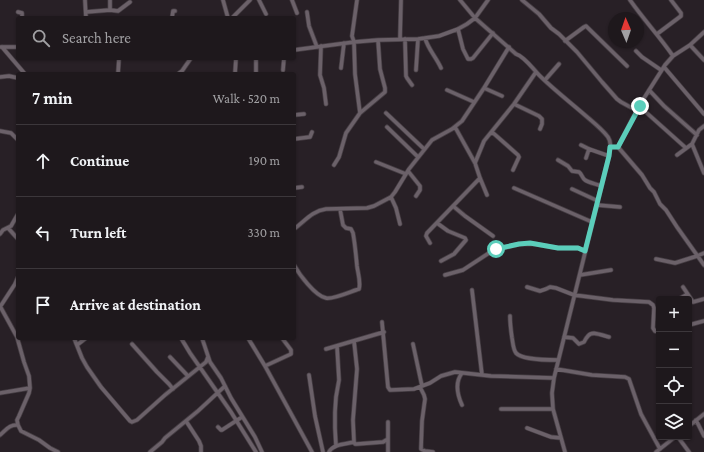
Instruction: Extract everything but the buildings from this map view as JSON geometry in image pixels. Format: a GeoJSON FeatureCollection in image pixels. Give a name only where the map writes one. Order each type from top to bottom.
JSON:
{"type":"FeatureCollection","features":[{"type":"Feature","properties":{"kind":"street"},"geometry":{"type":"LineString","coordinates":[[85,0],[86,16]]}},
{"type":"Feature","properties":{"kind":"street"},"geometry":{"type":"LineString","coordinates":[[110,0],[110,10]]}},
{"type":"Feature","properties":{"kind":"street"},"geometry":{"type":"LineString","coordinates":[[223,0],[227,16]]}},
{"type":"Feature","properties":{"kind":"street"},"geometry":{"type":"LineString","coordinates":[[234,16],[250,0]]}},
{"type":"Feature","properties":{"kind":"street"},"geometry":{"type":"LineString","coordinates":[[259,0],[266,14]]}},
{"type":"Feature","properties":{"kind":"street"},"geometry":{"type":"LineString","coordinates":[[292,0],[297,13]]}},
{"type":"Feature","properties":{"kind":"street"},"geometry":{"type":"LineString","coordinates":[[356,0],[352,36],[354,42],[355,74],[360,113]]}},
{"type":"Feature","properties":{"kind":"street"},"geometry":{"type":"LineString","coordinates":[[400,39],[401,0]]}},
{"type":"Feature","properties":{"kind":"street"},"geometry":{"type":"LineString","coordinates":[[460,0],[475,18],[516,54],[523,57],[536,72],[600,128],[609,139],[609,156],[554,378],[552,393],[553,409],[565,452]]}},
{"type":"Feature","properties":{"kind":"street"},"geometry":{"type":"LineString","coordinates":[[296,50],[354,42],[418,39],[439,36],[458,29],[475,18],[488,0]]}},
{"type":"Feature","properties":{"kind":"street"},"geometry":{"type":"LineString","coordinates":[[522,0],[539,14],[551,28],[566,41],[621,102],[632,108],[639,106]]}},
{"type":"Feature","properties":{"kind":"street"},"geometry":{"type":"LineString","coordinates":[[630,0],[639,12]]}},
{"type":"Feature","properties":{"kind":"street"},"geometry":{"type":"LineString","coordinates":[[656,34],[681,16],[680,11],[672,0]]}},
{"type":"Feature","properties":{"kind":"street"},"geometry":{"type":"LineString","coordinates":[[86,12],[119,10],[130,2]]}},
{"type":"Feature","properties":{"kind":"street"},"geometry":{"type":"LineString","coordinates":[[172,16],[173,11],[175,11]]}},
{"type":"Feature","properties":{"kind":"street"},"geometry":{"type":"LineString","coordinates":[[18,12],[22,13],[22,16]]}},
{"type":"Feature","properties":{"kind":"street"},"geometry":{"type":"LineString","coordinates":[[307,12],[309,26],[319,46],[320,76],[326,96],[326,104]]}},
{"type":"Feature","properties":{"kind":"street"},"geometry":{"type":"LineString","coordinates":[[644,19],[673,56]]}},
{"type":"Feature","properties":{"kind":"street"},"geometry":{"type":"LineString","coordinates":[[566,41],[584,27],[587,27],[627,66]]}},
{"type":"Feature","properties":{"kind":"street"},"geometry":{"type":"LineString","coordinates":[[458,29],[463,49],[468,59],[472,58],[493,33]]}},
{"type":"Feature","properties":{"kind":"street"},"geometry":{"type":"LineString","coordinates":[[618,147],[639,106],[662,69],[673,56],[703,34]]}},
{"type":"Feature","properties":{"kind":"street"},"geometry":{"type":"LineString","coordinates":[[425,38],[441,68]]}},
{"type":"Feature","properties":{"kind":"street"},"geometry":{"type":"LineString","coordinates":[[405,39],[406,76],[412,85]]}},
{"type":"Feature","properties":{"kind":"street"},"geometry":{"type":"LineString","coordinates":[[416,70],[418,39]]}},
{"type":"Feature","properties":{"kind":"street"},"geometry":{"type":"LineString","coordinates":[[334,165],[339,156],[346,133],[360,113],[385,92],[379,63],[378,40]]}},
{"type":"Feature","properties":{"kind":"street"},"geometry":{"type":"LineString","coordinates":[[341,68],[344,43]]}},
{"type":"Feature","properties":{"kind":"street"},"geometry":{"type":"LineString","coordinates":[[690,45],[704,60]]}},
{"type":"Feature","properties":{"kind":"street"},"geometry":{"type":"LineString","coordinates":[[1,47],[16,47]]}},
{"type":"Feature","properties":{"kind":"street"},"geometry":{"type":"LineString","coordinates":[[1,47],[23,72]]}},
{"type":"Feature","properties":{"kind":"street"},"geometry":{"type":"LineString","coordinates":[[296,227],[315,212],[326,209],[367,208],[391,197],[407,172],[433,138],[455,127],[465,117],[509,47]]}},
{"type":"Feature","properties":{"kind":"street"},"geometry":{"type":"LineString","coordinates":[[636,52],[662,69],[704,114]]}},
{"type":"Feature","properties":{"kind":"street"},"geometry":{"type":"LineString","coordinates":[[118,72],[119,60]]}},
{"type":"Feature","properties":{"kind":"street"},"geometry":{"type":"LineString","coordinates":[[181,72],[190,60]]}},
{"type":"Feature","properties":{"kind":"street"},"geometry":{"type":"LineString","coordinates":[[235,72],[236,60]]}},
{"type":"Feature","properties":{"kind":"street"},"geometry":{"type":"LineString","coordinates":[[256,60],[256,72]]}},
{"type":"Feature","properties":{"kind":"street"},"geometry":{"type":"LineString","coordinates":[[283,70],[284,60]]}},
{"type":"Feature","properties":{"kind":"street"},"geometry":{"type":"LineString","coordinates":[[545,80],[559,64]]}},
{"type":"Feature","properties":{"kind":"street"},"geometry":{"type":"LineString","coordinates":[[475,163],[482,145],[514,104],[536,72]]}},
{"type":"Feature","properties":{"kind":"street"},"geometry":{"type":"LineString","coordinates":[[0,77],[16,77]]}},
{"type":"Feature","properties":{"kind":"street"},"geometry":{"type":"LineString","coordinates":[[484,88],[502,96]]}},
{"type":"Feature","properties":{"kind":"street"},"geometry":{"type":"LineString","coordinates":[[447,90],[474,102]]}},
{"type":"Feature","properties":{"kind":"street"},"geometry":{"type":"LineString","coordinates":[[649,90],[664,106],[697,135]]}},
{"type":"Feature","properties":{"kind":"street"},"geometry":{"type":"LineString","coordinates":[[514,104],[542,119],[540,129]]}},
{"type":"Feature","properties":{"kind":"street"},"geometry":{"type":"LineString","coordinates":[[639,106],[686,148]]}},
{"type":"Feature","properties":{"kind":"street"},"geometry":{"type":"LineString","coordinates":[[632,108],[634,117]]}},
{"type":"Feature","properties":{"kind":"street"},"geometry":{"type":"LineString","coordinates":[[386,113],[424,149]]}},
{"type":"Feature","properties":{"kind":"street"},"geometry":{"type":"LineString","coordinates":[[296,115],[304,114]]}},
{"type":"Feature","properties":{"kind":"street"},"geometry":{"type":"LineString","coordinates":[[677,155],[692,144],[700,128],[704,126]]}},
{"type":"Feature","properties":{"kind":"street"},"geometry":{"type":"LineString","coordinates":[[387,127],[418,158]]}},
{"type":"Feature","properties":{"kind":"street"},"geometry":{"type":"LineString","coordinates":[[455,127],[475,163],[487,194]]}},
{"type":"Feature","properties":{"kind":"street"},"geometry":{"type":"LineString","coordinates":[[0,131],[12,133],[16,138]]}},
{"type":"Feature","properties":{"kind":"street"},"geometry":{"type":"LineString","coordinates":[[296,139],[310,137],[312,132]]}},
{"type":"Feature","properties":{"kind":"street"},"geometry":{"type":"LineString","coordinates":[[492,132],[518,155],[519,157],[513,170]]}},
{"type":"Feature","properties":{"kind":"street"},"geometry":{"type":"LineString","coordinates":[[692,144],[704,173]]}},
{"type":"Feature","properties":{"kind":"street"},"geometry":{"type":"LineString","coordinates":[[581,145],[609,156]]}},
{"type":"Feature","properties":{"kind":"street"},"geometry":{"type":"LineString","coordinates":[[610,147],[618,147],[642,175],[654,192],[660,204],[666,210],[704,265]]}},
{"type":"Feature","properties":{"kind":"street"},"geometry":{"type":"LineString","coordinates":[[586,158],[589,149]]}},
{"type":"Feature","properties":{"kind":"street"},"geometry":{"type":"LineString","coordinates":[[558,160],[568,166],[572,171],[579,172],[586,181],[602,186]]}},
{"type":"Feature","properties":{"kind":"street"},"geometry":{"type":"LineString","coordinates":[[376,162],[407,172],[420,186],[420,190],[416,196]]}},
{"type":"Feature","properties":{"kind":"street"},"geometry":{"type":"LineString","coordinates":[[430,243],[426,235],[480,178]]}},
{"type":"Feature","properties":{"kind":"street"},"geometry":{"type":"LineString","coordinates":[[296,188],[302,187]]}},
{"type":"Feature","properties":{"kind":"street"},"geometry":{"type":"LineString","coordinates":[[514,188],[592,222]]}},
{"type":"Feature","properties":{"kind":"street"},"geometry":{"type":"LineString","coordinates":[[572,189],[598,201]]}},
{"type":"Feature","properties":{"kind":"street"},"geometry":{"type":"LineString","coordinates":[[391,197],[396,208],[400,224]]}},
{"type":"Feature","properties":{"kind":"street"},"geometry":{"type":"LineString","coordinates":[[597,205],[620,207]]}},
{"type":"Feature","properties":{"kind":"street"},"geometry":{"type":"LineString","coordinates":[[453,206],[493,236]]}},
{"type":"Feature","properties":{"kind":"street"},"geometry":{"type":"LineString","coordinates":[[296,268],[313,290],[325,298],[333,298],[359,289],[360,282],[353,233],[352,229],[343,225],[340,209]]}},
{"type":"Feature","properties":{"kind":"street"},"geometry":{"type":"LineString","coordinates":[[0,234],[11,226],[16,217]]}},
{"type":"Feature","properties":{"kind":"street"},"geometry":{"type":"LineString","coordinates":[[437,223],[466,238],[454,254],[441,261]]}},
{"type":"Feature","properties":{"kind":"street"},"geometry":{"type":"LineString","coordinates":[[8,228],[16,237]]}},
{"type":"Feature","properties":{"kind":"street"},"geometry":{"type":"LineString","coordinates":[[445,275],[463,270],[492,251],[519,244],[535,244],[558,248],[578,248],[585,251]]}},
{"type":"Feature","properties":{"kind":"street"},"geometry":{"type":"LineString","coordinates":[[656,259],[674,263],[704,253]]}},
{"type":"Feature","properties":{"kind":"street"},"geometry":{"type":"LineString","coordinates":[[580,275],[611,270]]}},
{"type":"Feature","properties":{"kind":"street"},"geometry":{"type":"LineString","coordinates":[[16,282],[0,306],[16,335]]}},
{"type":"Feature","properties":{"kind":"street"},"geometry":{"type":"LineString","coordinates":[[527,286],[540,291],[550,287],[574,295],[651,303],[654,308],[653,328],[656,331]]}},
{"type":"Feature","properties":{"kind":"street"},"geometry":{"type":"LineString","coordinates":[[683,287],[688,296],[685,296]]}},
{"type":"Feature","properties":{"kind":"street"},"geometry":{"type":"LineString","coordinates":[[472,290],[482,375]]}},
{"type":"Feature","properties":{"kind":"street"},"geometry":{"type":"LineString","coordinates":[[692,301],[693,302],[704,299]]}},
{"type":"Feature","properties":{"kind":"street"},"geometry":{"type":"LineString","coordinates":[[510,316],[510,324],[516,354],[529,358],[558,360]]}},
{"type":"Feature","properties":{"kind":"street"},"geometry":{"type":"LineString","coordinates":[[692,324],[704,321]]}},
{"type":"Feature","properties":{"kind":"street"},"geometry":{"type":"LineString","coordinates":[[382,322],[389,389],[392,391],[408,390],[430,383],[441,376],[455,372],[482,375],[554,378]]}},
{"type":"Feature","properties":{"kind":"street"},"geometry":{"type":"LineString","coordinates":[[326,349],[384,332]]}},
{"type":"Feature","properties":{"kind":"street"},"geometry":{"type":"LineString","coordinates":[[564,337],[573,338],[579,344],[584,342],[591,334],[609,337]]}},
{"type":"Feature","properties":{"kind":"street"},"geometry":{"type":"LineString","coordinates":[[18,340],[24,362],[30,376],[30,388],[27,399],[17,420],[18,425],[21,431],[58,452]]}},
{"type":"Feature","properties":{"kind":"street"},"geometry":{"type":"LineString","coordinates":[[75,340],[87,367],[131,422],[134,422],[206,362],[208,357]]}},
{"type":"Feature","properties":{"kind":"street"},"geometry":{"type":"LineString","coordinates":[[77,344],[83,340]]}},
{"type":"Feature","properties":{"kind":"street"},"geometry":{"type":"LineString","coordinates":[[182,340],[217,393],[237,420],[254,451]]}},
{"type":"Feature","properties":{"kind":"street"},"geometry":{"type":"LineString","coordinates":[[203,340],[210,362],[255,437],[262,452]]}},
{"type":"Feature","properties":{"kind":"street"},"geometry":{"type":"LineString","coordinates":[[249,340],[312,452]]}},
{"type":"Feature","properties":{"kind":"street"},"geometry":{"type":"LineString","coordinates":[[265,366],[291,354],[291,350],[284,340]]}},
{"type":"Feature","properties":{"kind":"street"},"geometry":{"type":"LineString","coordinates":[[354,341],[357,368],[353,420],[354,442]]}},
{"type":"Feature","properties":{"kind":"street"},"geometry":{"type":"LineString","coordinates":[[132,344],[173,389]]}},
{"type":"Feature","properties":{"kind":"street"},"geometry":{"type":"LineString","coordinates":[[414,344],[421,386],[425,399],[422,421],[421,449],[425,452],[433,452]]}},
{"type":"Feature","properties":{"kind":"street"},"geometry":{"type":"LineString","coordinates":[[336,446],[335,417],[339,380],[337,346]]}},
{"type":"Feature","properties":{"kind":"street"},"geometry":{"type":"LineString","coordinates":[[170,357],[188,376]]}},
{"type":"Feature","properties":{"kind":"street"},"geometry":{"type":"LineString","coordinates":[[556,369],[592,375],[625,377],[629,379],[641,414],[660,449]]}},
{"type":"Feature","properties":{"kind":"street"},"geometry":{"type":"LineString","coordinates":[[462,373],[458,380],[457,388],[462,405]]}},
{"type":"Feature","properties":{"kind":"street"},"geometry":{"type":"LineString","coordinates":[[309,375],[315,416],[324,452]]}},
{"type":"Feature","properties":{"kind":"street"},"geometry":{"type":"LineString","coordinates":[[150,452],[225,386]]}},
{"type":"Feature","properties":{"kind":"street"},"geometry":{"type":"LineString","coordinates":[[0,393],[30,388]]}},
{"type":"Feature","properties":{"kind":"street"},"geometry":{"type":"LineString","coordinates":[[501,409],[553,409]]}},
{"type":"Feature","properties":{"kind":"street"},"geometry":{"type":"LineString","coordinates":[[692,423],[704,414]]}},
{"type":"Feature","properties":{"kind":"street"},"geometry":{"type":"LineString","coordinates":[[218,427],[222,430],[242,417]]}},
{"type":"Feature","properties":{"kind":"street"},"geometry":{"type":"LineString","coordinates":[[696,420],[704,436]]}},
{"type":"Feature","properties":{"kind":"street"},"geometry":{"type":"LineString","coordinates":[[186,421],[200,441],[201,452]]}},
{"type":"Feature","properties":{"kind":"street"},"geometry":{"type":"LineString","coordinates":[[388,422],[388,452]]}},
{"type":"Feature","properties":{"kind":"street"},"geometry":{"type":"LineString","coordinates":[[0,434],[13,424],[18,425]]}},
{"type":"Feature","properties":{"kind":"street"},"geometry":{"type":"LineString","coordinates":[[527,428],[551,437],[561,438]]}},
{"type":"Feature","properties":{"kind":"street"},"geometry":{"type":"LineString","coordinates":[[383,442],[388,439]]}},
{"type":"Feature","properties":{"kind":"street"},"geometry":{"type":"LineString","coordinates":[[656,452],[673,440]]}},
{"type":"Feature","properties":{"kind":"street"},"geometry":{"type":"LineString","coordinates":[[679,440],[689,452]]}},
{"type":"Feature","properties":{"kind":"street"},"geometry":{"type":"LineString","coordinates":[[329,452],[336,446],[354,442],[355,444],[383,442],[388,444]]}},
{"type":"Feature","properties":{"kind":"route"},"geometry":{"type":"LineString","coordinates":[[496,249],[530,243],[558,248],[578,248],[585,251],[610,147],[618,147],[640,106]]}}]}
